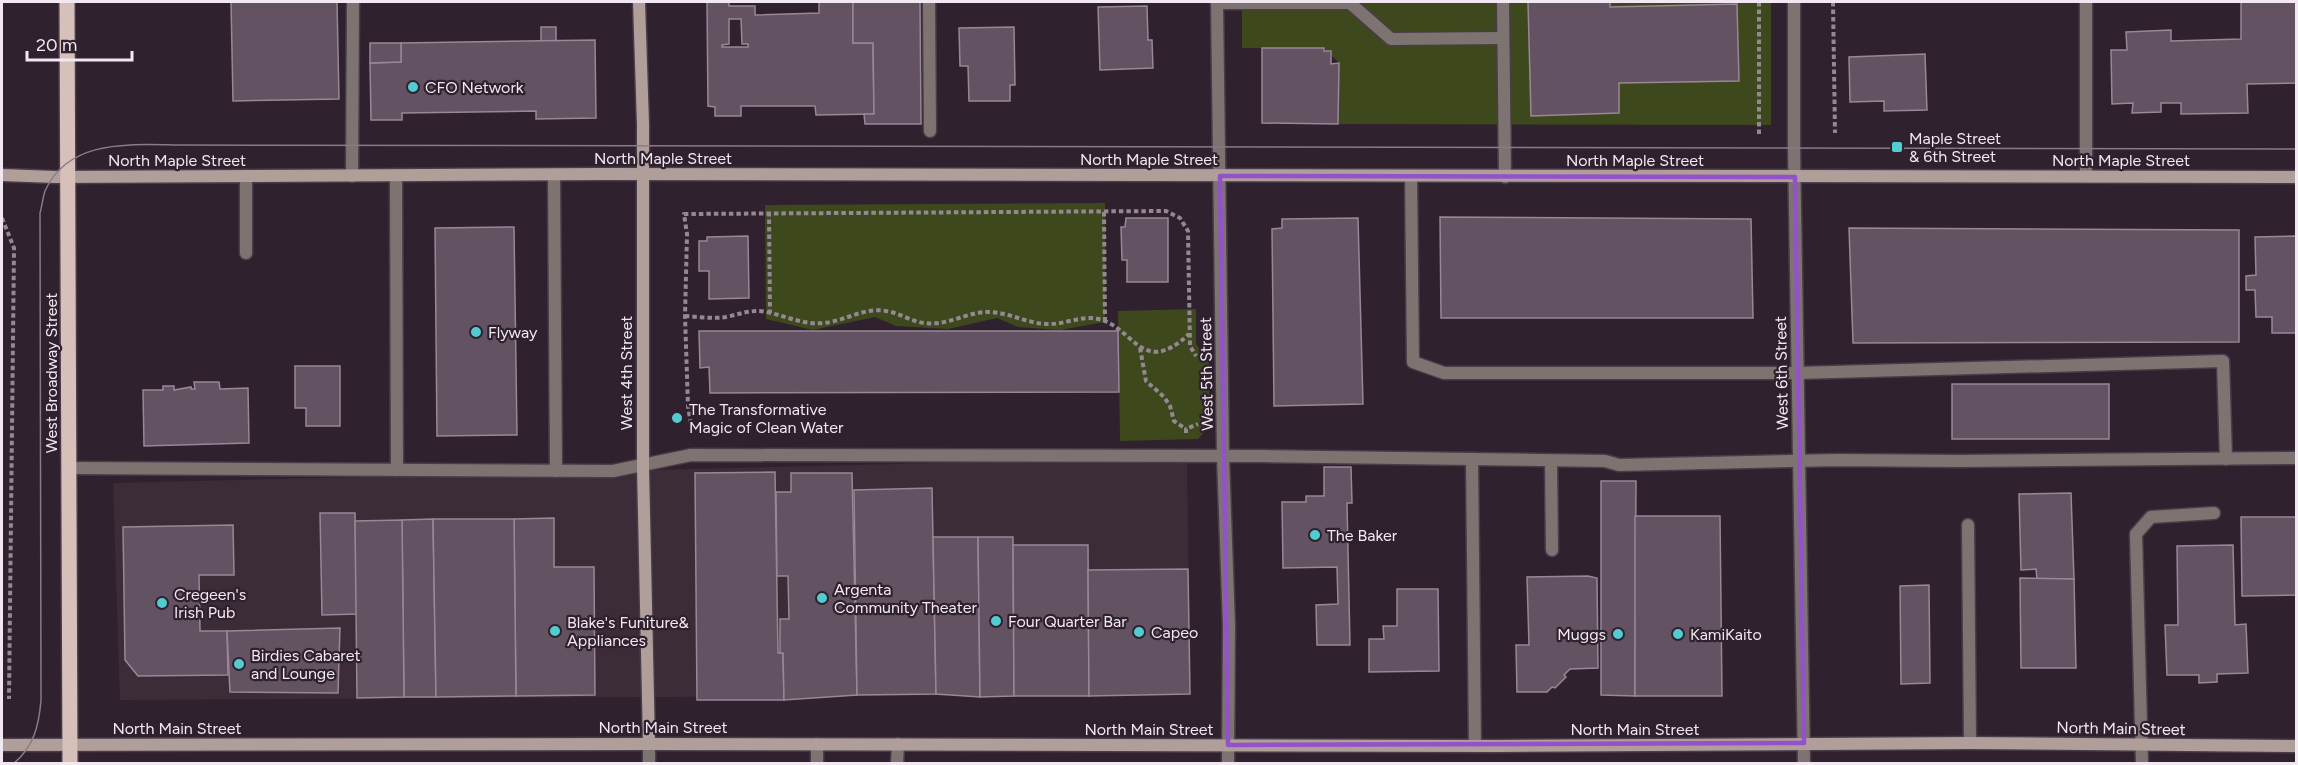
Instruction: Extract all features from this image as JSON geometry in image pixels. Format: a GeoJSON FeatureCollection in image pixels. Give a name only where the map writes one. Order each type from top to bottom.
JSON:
{"type":"FeatureCollection","features":[{"type":"Feature","properties":{"kind":"main road","name":"West Broadway Street"},"geometry":{"type":"LineString","coordinates":[[67,2],[70,764]]}},
{"type":"Feature","properties":{"kind":"street"},"geometry":{"type":"LineString","coordinates":[[352,176],[353,2]]}},
{"type":"Feature","properties":{"kind":"street","name":"West 4th Street"},"geometry":{"type":"LineString","coordinates":[[639,2],[643,124],[643,466],[649,744]]}},
{"type":"Feature","properties":{"kind":"street"},"geometry":{"type":"LineString","coordinates":[[929,2],[930,131]]}},
{"type":"Feature","properties":{"kind":"street"},"geometry":{"type":"LineString","coordinates":[[1217,2],[1350,3],[1391,39],[1503,38]]}},
{"type":"Feature","properties":{"kind":"street","name":"West 5th Street"},"geometry":{"type":"LineString","coordinates":[[1217,2],[1223,457],[1229,626],[1228,764]]}},
{"type":"Feature","properties":{"kind":"street"},"geometry":{"type":"LineString","coordinates":[[1503,2],[1505,177]]}},
{"type":"Feature","properties":{"kind":"street","name":"West 6th Street"},"geometry":{"type":"LineString","coordinates":[[1794,2],[1804,764]]}},
{"type":"Feature","properties":{"kind":"street"},"geometry":{"type":"LineString","coordinates":[[2086,2],[2086,176]]}},
{"type":"Feature","properties":{"kind":"street","name":"North Maple Street"},"geometry":{"type":"LineString","coordinates":[[2,175],[68,177],[642,174],[2296,177]]}},
{"type":"Feature","properties":{"kind":"street"},"geometry":{"type":"LineString","coordinates":[[396,175],[398,470]]}},
{"type":"Feature","properties":{"kind":"street"},"geometry":{"type":"LineString","coordinates":[[555,175],[556,471]]}},
{"type":"Feature","properties":{"kind":"street"},"geometry":{"type":"LineString","coordinates":[[246,176],[246,253]]}},
{"type":"Feature","properties":{"kind":"street"},"geometry":{"type":"LineString","coordinates":[[1411,176],[1413,362],[1444,373],[1798,374],[2223,361],[2226,459]]}},
{"type":"Feature","properties":{"kind":"street"},"geometry":{"type":"LineString","coordinates":[[69,468],[613,471],[691,455],[1472,459],[1605,461],[1619,465],[1838,460],[2296,458]]}},
{"type":"Feature","properties":{"kind":"street"},"geometry":{"type":"LineString","coordinates":[[1472,459],[1475,746]]}},
{"type":"Feature","properties":{"kind":"street"},"geometry":{"type":"LineString","coordinates":[[1551,461],[1552,550]]}},
{"type":"Feature","properties":{"kind":"street"},"geometry":{"type":"LineString","coordinates":[[2142,764],[2136,534],[2151,516],[2214,513]]}},
{"type":"Feature","properties":{"kind":"street"},"geometry":{"type":"LineString","coordinates":[[1968,525],[1970,743]]}},
{"type":"Feature","properties":{"kind":"street","name":"North Main Street"},"geometry":{"type":"LineString","coordinates":[[2,745],[1475,746],[1970,743],[2296,746]]}},
{"type":"Feature","properties":{"kind":"street"},"geometry":{"type":"LineString","coordinates":[[648,764],[649,744]]}},
{"type":"Feature","properties":{"kind":"street"},"geometry":{"type":"LineString","coordinates":[[817,744],[817,764]]}},
{"type":"Feature","properties":{"kind":"street"},"geometry":{"type":"LineString","coordinates":[[897,744],[897,764]]}},
{"type":"Feature","properties":{"kind":"path"},"geometry":{"type":"LineString","coordinates":[[1759,2],[1759,134]]}},
{"type":"Feature","properties":{"kind":"path"},"geometry":{"type":"LineString","coordinates":[[1833,2],[1835,133]]}},
{"type":"Feature","properties":{"kind":"path"},"geometry":{"type":"LineString","coordinates":[[691,455],[692,426],[687,405],[685,316],[687,234],[684,214],[1166,211],[1180,218],[1185,224],[1188,239],[1190,346],[1202,365]]}},
{"type":"Feature","properties":{"kind":"path"},"geometry":{"type":"LineString","coordinates":[[769,212],[770,313]]}},
{"type":"Feature","properties":{"kind":"path"},"geometry":{"type":"LineString","coordinates":[[1104,212],[1105,322]]}},
{"type":"Feature","properties":{"kind":"path"},"geometry":{"type":"LineString","coordinates":[[2,218],[14,248],[9,699]]}},
{"type":"Feature","properties":{"kind":"path"},"geometry":{"type":"LineString","coordinates":[[685,316],[725,317],[745,311],[770,313],[806,324],[826,323],[865,311],[885,311],[925,323],[946,323],[986,312],[1007,313],[1043,324],[1059,324],[1087,318],[1105,322],[1140,348],[1154,352],[1179,343],[1190,333]]}},
{"type":"Feature","properties":{"kind":"path"},"geometry":{"type":"LineString","coordinates":[[1140,348],[1146,381],[1170,406],[1174,421],[1186,429]]}},
{"type":"Feature","properties":{"kind":"path"},"geometry":{"type":"LineString","coordinates":[[1186,429],[1198,424],[1201,419]]}},
{"type":"Feature","properties":{"kind":"path"},"geometry":{"type":"LineString","coordinates":[[1186,429],[1187,457]]}},
{"type":"Feature","properties":{"kind":"highlighted area"},"geometry":{"type":"Polygon","coordinates":[[[1220,176],[1795,177],[1804,743],[1228,745],[1220,176]]]}},
{"type":"Feature","properties":{"kind":"shaded area"},"geometry":{"type":"Polygon","coordinates":[[[1187,457],[1190,694],[120,700],[113,483],[1187,457]]]}},
{"type":"Feature","properties":{"kind":"green space"},"geometry":{"type":"Polygon","coordinates":[[[1242,2],[1771,2],[1771,125],[1338,124],[1339,63],[1324,48],[1242,48],[1242,2]]]}},
{"type":"Feature","properties":{"kind":"green space"},"geometry":{"type":"Polygon","coordinates":[[[1105,203],[1105,322],[1060,330],[1018,327],[997,318],[948,329],[896,326],[875,317],[813,330],[766,319],[765,205],[1105,203]]]}},
{"type":"Feature","properties":{"kind":"green space"},"geometry":{"type":"Polygon","coordinates":[[[1196,309],[1196,344],[1209,361],[1209,419],[1206,430],[1198,439],[1120,441],[1118,311],[1196,309]]]}},
{"type":"Feature","properties":{"kind":"building"},"geometry":{"type":"Polygon","coordinates":[[[231,2],[337,2],[339,99],[233,101],[231,2]]]}},
{"type":"Feature","properties":{"kind":"building"},"geometry":{"type":"Polygon","coordinates":[[[707,2],[729,2],[729,6],[755,6],[755,15],[819,13],[819,2],[853,2],[853,43],[873,43],[874,114],[816,115],[815,106],[741,106],[741,116],[715,116],[715,107],[708,106],[707,2]],[[729,19],[729,44],[722,45],[722,47],[748,47],[748,44],[742,44],[741,19],[729,19]]]}},
{"type":"Feature","properties":{"kind":"building"},"geometry":{"type":"Polygon","coordinates":[[[853,2],[920,2],[921,124],[865,124],[864,114],[874,114],[873,43],[853,43],[853,2]]]}},
{"type":"Feature","properties":{"kind":"building"},"geometry":{"type":"Polygon","coordinates":[[[1528,2],[1610,2],[1610,7],[1737,4],[1739,81],[1619,83],[1619,113],[1531,116],[1528,2]]]}},
{"type":"Feature","properties":{"kind":"building"},"geometry":{"type":"Polygon","coordinates":[[[2241,2],[2296,2],[2296,83],[2247,84],[2248,113],[2181,114],[2181,103],[2161,103],[2161,112],[2132,113],[2133,103],[2112,104],[2111,50],[2127,50],[2126,32],[2171,30],[2171,41],[2241,39],[2241,2]]]}},
{"type":"Feature","properties":{"kind":"building"},"geometry":{"type":"Polygon","coordinates":[[[1147,6],[1148,40],[1152,40],[1153,68],[1100,70],[1098,7],[1147,6]]]}},
{"type":"Feature","properties":{"kind":"building"},"geometry":{"type":"Polygon","coordinates":[[[541,27],[556,27],[556,41],[541,41],[541,27]]]}},
{"type":"Feature","properties":{"kind":"building"},"geometry":{"type":"Polygon","coordinates":[[[1014,27],[1015,85],[1010,85],[1010,101],[969,101],[968,66],[960,66],[959,28],[1014,27]]]}},
{"type":"Feature","properties":{"kind":"building"},"geometry":{"type":"Polygon","coordinates":[[[595,40],[596,118],[536,119],[536,111],[402,113],[402,120],[371,120],[370,63],[401,62],[401,43],[595,40]]]}},
{"type":"Feature","properties":{"kind":"building"},"geometry":{"type":"Polygon","coordinates":[[[370,43],[401,43],[401,62],[370,63],[370,43]]]}},
{"type":"Feature","properties":{"kind":"building"},"geometry":{"type":"Polygon","coordinates":[[[1262,48],[1324,48],[1324,51],[1331,51],[1331,64],[1339,63],[1338,124],[1262,123],[1262,48]]]}},
{"type":"Feature","properties":{"kind":"building"},"geometry":{"type":"Polygon","coordinates":[[[1925,54],[1927,110],[1884,111],[1884,101],[1850,102],[1849,57],[1925,54]]]}},
{"type":"Feature","properties":{"kind":"building"},"geometry":{"type":"Polygon","coordinates":[[[1440,217],[1751,219],[1753,318],[1441,318],[1440,217]]]}},
{"type":"Feature","properties":{"kind":"building"},"geometry":{"type":"Polygon","coordinates":[[[1126,218],[1168,218],[1168,282],[1127,282],[1127,260],[1122,260],[1121,227],[1125,227],[1126,218]]]}},
{"type":"Feature","properties":{"kind":"building"},"geometry":{"type":"Polygon","coordinates":[[[1358,218],[1363,404],[1274,406],[1272,229],[1282,228],[1282,219],[1358,218]]]}},
{"type":"Feature","properties":{"kind":"building","name":"Flyway"},"geometry":{"type":"Polygon","coordinates":[[[514,227],[517,435],[437,436],[435,228],[514,227]]]}},
{"type":"Feature","properties":{"kind":"building"},"geometry":{"type":"Polygon","coordinates":[[[1849,228],[2239,230],[2239,342],[1853,343],[1849,228]]]}},
{"type":"Feature","properties":{"kind":"building"},"geometry":{"type":"Polygon","coordinates":[[[748,236],[749,298],[709,299],[709,271],[699,271],[699,241],[707,241],[707,237],[748,236]]]}},
{"type":"Feature","properties":{"kind":"building"},"geometry":{"type":"Polygon","coordinates":[[[2296,236],[2296,333],[2272,333],[2272,317],[2256,317],[2255,290],[2246,290],[2246,276],[2256,275],[2255,237],[2296,236]]]}},
{"type":"Feature","properties":{"kind":"building"},"geometry":{"type":"Polygon","coordinates":[[[699,331],[1118,331],[1119,392],[710,393],[709,367],[700,368],[699,331]]]}},
{"type":"Feature","properties":{"kind":"building"},"geometry":{"type":"Polygon","coordinates":[[[295,366],[340,366],[340,426],[306,426],[306,408],[295,408],[295,366]]]}},
{"type":"Feature","properties":{"kind":"building"},"geometry":{"type":"Polygon","coordinates":[[[194,382],[219,382],[220,389],[248,388],[249,443],[144,446],[143,390],[163,390],[163,386],[174,386],[174,390],[191,387],[195,389],[194,382]]]}},
{"type":"Feature","properties":{"kind":"building"},"geometry":{"type":"Polygon","coordinates":[[[1952,384],[2109,384],[2109,439],[1952,439],[1952,384]]]}},
{"type":"Feature","properties":{"kind":"building","name":"The Baker"},"geometry":{"type":"Polygon","coordinates":[[[1324,467],[1351,467],[1352,503],[1347,503],[1350,645],[1317,645],[1316,605],[1338,604],[1337,567],[1283,568],[1282,502],[1306,502],[1306,496],[1324,496],[1324,467]]]}},
{"type":"Feature","properties":{"kind":"building"},"geometry":{"type":"Polygon","coordinates":[[[775,472],[778,653],[783,653],[784,700],[697,700],[695,473],[775,472]]]}},
{"type":"Feature","properties":{"kind":"building","name":"Argenta Community Theater"},"geometry":{"type":"Polygon","coordinates":[[[791,473],[852,473],[857,695],[784,700],[780,619],[789,619],[788,576],[777,576],[776,492],[791,492],[791,473]]]}},
{"type":"Feature","properties":{"kind":"building","name":"Muggs"},"geometry":{"type":"Polygon","coordinates":[[[1601,481],[1636,481],[1635,696],[1601,695],[1601,481]]]}},
{"type":"Feature","properties":{"kind":"building"},"geometry":{"type":"Polygon","coordinates":[[[932,488],[936,694],[857,695],[854,490],[932,488]]]}},
{"type":"Feature","properties":{"kind":"building"},"geometry":{"type":"Polygon","coordinates":[[[2071,493],[2074,579],[2037,579],[2036,569],[2021,570],[2019,494],[2071,493]]]}},
{"type":"Feature","properties":{"kind":"building"},"geometry":{"type":"Polygon","coordinates":[[[320,513],[355,513],[357,614],[322,615],[320,513]]]}},
{"type":"Feature","properties":{"kind":"building","name":"KamiKaito"},"geometry":{"type":"Polygon","coordinates":[[[1635,516],[1720,516],[1722,696],[1635,696],[1635,516]]]}},
{"type":"Feature","properties":{"kind":"building"},"geometry":{"type":"Polygon","coordinates":[[[2241,517],[2296,517],[2296,595],[2242,596],[2241,517]]]}},
{"type":"Feature","properties":{"kind":"building","name":"Blake's Funiture& Appliances"},"geometry":{"type":"Polygon","coordinates":[[[554,518],[554,567],[594,567],[595,695],[516,696],[514,519],[554,518]]]}},
{"type":"Feature","properties":{"kind":"building"},"geometry":{"type":"Polygon","coordinates":[[[433,519],[436,697],[404,697],[402,520],[433,519]]]}},
{"type":"Feature","properties":{"kind":"building"},"geometry":{"type":"Polygon","coordinates":[[[433,519],[514,519],[516,696],[436,697],[433,519]]]}},
{"type":"Feature","properties":{"kind":"building"},"geometry":{"type":"Polygon","coordinates":[[[402,520],[404,697],[357,698],[355,521],[402,520]]]}},
{"type":"Feature","properties":{"kind":"building","name":"Cregeen's Irish Pub"},"geometry":{"type":"Polygon","coordinates":[[[233,525],[234,575],[199,575],[200,631],[227,631],[228,675],[138,676],[125,660],[123,527],[233,525]]]}},
{"type":"Feature","properties":{"kind":"building"},"geometry":{"type":"Polygon","coordinates":[[[933,537],[978,537],[980,697],[936,694],[933,537]]]}},
{"type":"Feature","properties":{"kind":"building","name":"Four Quarter Bar"},"geometry":{"type":"Polygon","coordinates":[[[978,537],[1013,537],[1014,696],[980,697],[978,537]]]}},
{"type":"Feature","properties":{"kind":"building"},"geometry":{"type":"Polygon","coordinates":[[[1013,545],[1088,545],[1089,696],[1014,696],[1013,545]]]}},
{"type":"Feature","properties":{"kind":"building"},"geometry":{"type":"Polygon","coordinates":[[[2233,545],[2235,625],[2246,624],[2248,673],[2217,674],[2217,682],[2199,683],[2199,675],[2167,675],[2165,625],[2178,625],[2177,546],[2233,545]]]}},
{"type":"Feature","properties":{"kind":"building","name":"Capeo"},"geometry":{"type":"Polygon","coordinates":[[[1188,569],[1190,694],[1089,696],[1088,570],[1188,569]]]}},
{"type":"Feature","properties":{"kind":"building"},"geometry":{"type":"Polygon","coordinates":[[[1588,576],[1597,578],[1598,668],[1570,669],[1564,675],[1566,677],[1555,688],[1552,687],[1547,692],[1517,692],[1516,645],[1529,645],[1527,577],[1588,576]]]}},
{"type":"Feature","properties":{"kind":"building"},"geometry":{"type":"Polygon","coordinates":[[[2020,578],[2074,579],[2076,668],[2021,668],[2020,578]]]}},
{"type":"Feature","properties":{"kind":"building"},"geometry":{"type":"Polygon","coordinates":[[[1929,585],[1930,683],[1901,684],[1900,586],[1929,585]]]}},
{"type":"Feature","properties":{"kind":"building"},"geometry":{"type":"Polygon","coordinates":[[[1397,589],[1438,589],[1439,671],[1369,672],[1369,639],[1384,639],[1383,626],[1397,626],[1397,589]]]}},
{"type":"Feature","properties":{"kind":"building"},"geometry":{"type":"Polygon","coordinates":[[[340,628],[338,693],[230,692],[227,631],[340,628]]]}},
{"type":"Feature","properties":{"kind":"tram line"},"geometry":{"type":"LineString","coordinates":[[13,764],[31,743],[39,718],[41,700],[40,213],[45,191],[56,174],[70,161],[104,148],[144,145],[2296,149]]}},
{"type":"Feature","properties":{"kind":"place","name":"CFO Network"},"geometry":{"type":"Point","coordinates":[413,87]}},
{"type":"Feature","properties":{"kind":"place","name":"Maple Street & 6th Street"},"geometry":{"type":"Point","coordinates":[1897,147]}},
{"type":"Feature","properties":{"kind":"place","name":"Flyway"},"geometry":{"type":"Point","coordinates":[476,332]}},
{"type":"Feature","properties":{"kind":"place","name":"The Transformative Magic of Clean Water"},"geometry":{"type":"Point","coordinates":[677,418]}},
{"type":"Feature","properties":{"kind":"place","name":"The Baker"},"geometry":{"type":"Point","coordinates":[1315,535]}},
{"type":"Feature","properties":{"kind":"place","name":"Argenta Community Theater"},"geometry":{"type":"Point","coordinates":[822,598]}},
{"type":"Feature","properties":{"kind":"place","name":"Cregeen's Irish Pub"},"geometry":{"type":"Point","coordinates":[162,603]}},
{"type":"Feature","properties":{"kind":"place","name":"Four Quarter Bar"},"geometry":{"type":"Point","coordinates":[996,621]}},
{"type":"Feature","properties":{"kind":"place","name":"Blake's Funiture& Appliances"},"geometry":{"type":"Point","coordinates":[555,631]}},
{"type":"Feature","properties":{"kind":"place","name":"Capeo"},"geometry":{"type":"Point","coordinates":[1139,632]}},
{"type":"Feature","properties":{"kind":"place","name":"Muggs"},"geometry":{"type":"Point","coordinates":[1618,634]}},
{"type":"Feature","properties":{"kind":"place","name":"KamiKaito"},"geometry":{"type":"Point","coordinates":[1678,634]}},
{"type":"Feature","properties":{"kind":"place","name":"Birdies Cabaret and Lounge"},"geometry":{"type":"Point","coordinates":[239,664]}}]}
